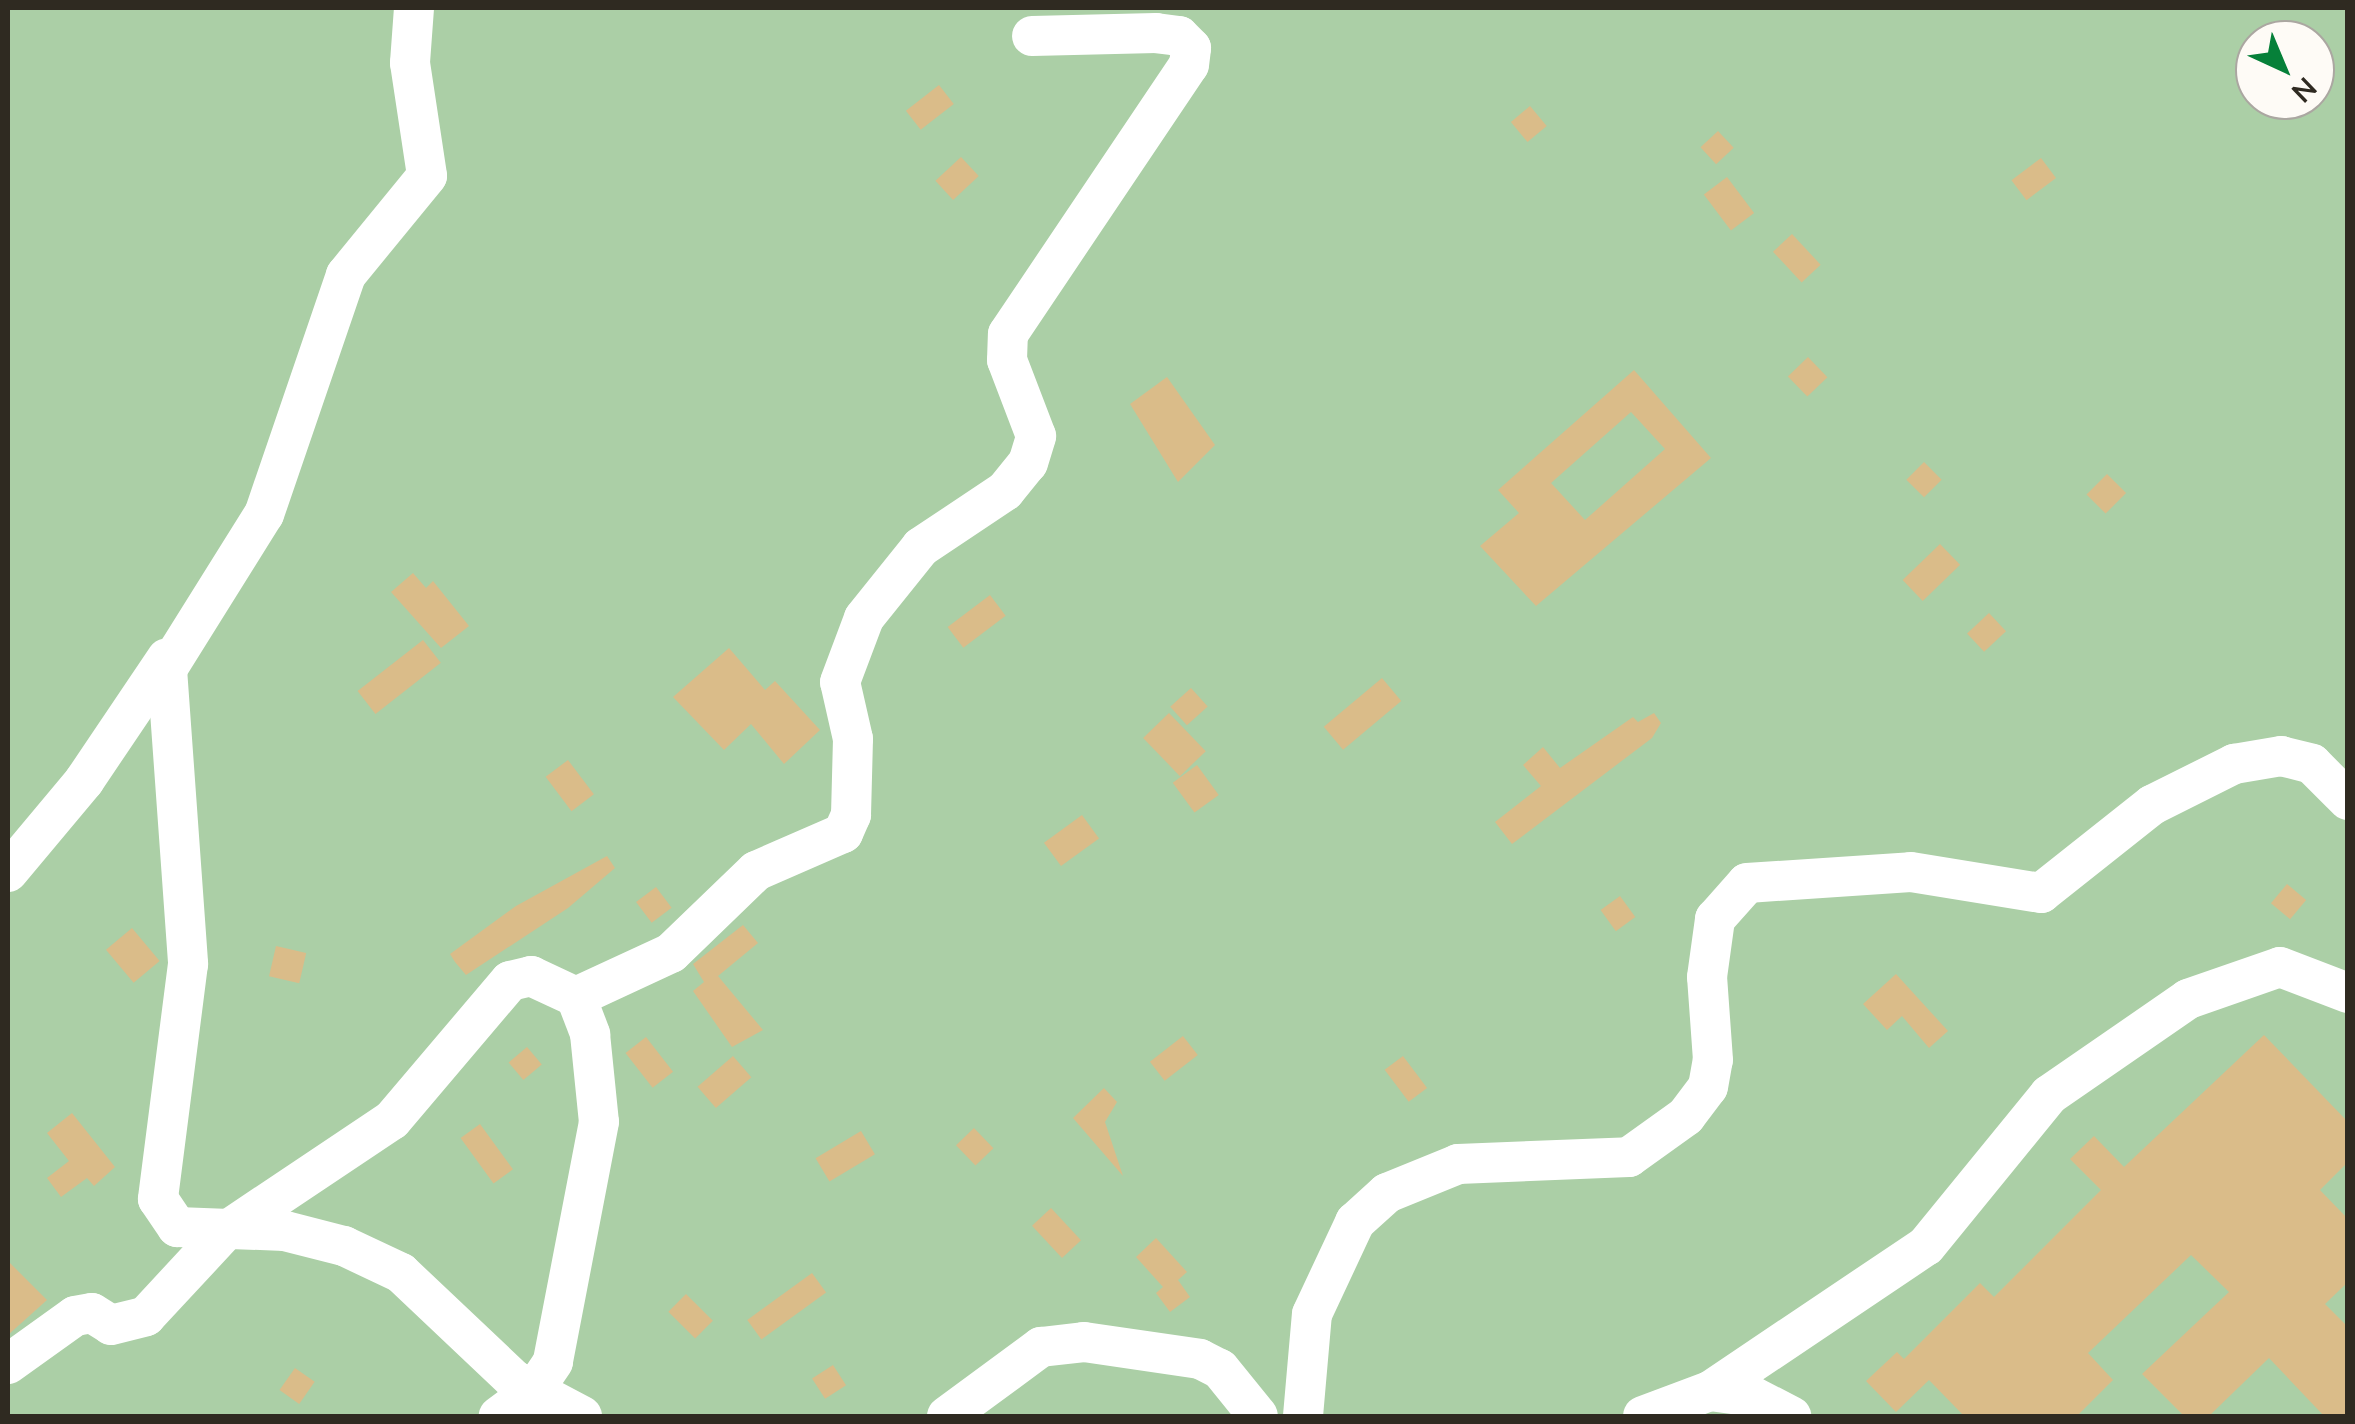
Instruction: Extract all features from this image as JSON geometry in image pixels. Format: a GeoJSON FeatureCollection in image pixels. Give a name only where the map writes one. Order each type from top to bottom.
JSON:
{"type":"FeatureCollection","features":[{"type":"Feature","properties":{"kind":"street"},"geometry":{"type":"LineString","coordinates":[[8,872],[84,780],[264,514],[346,275],[427,176],[410,63],[414,8]]}},
{"type":"Feature","properties":{"kind":"street"},"geometry":{"type":"LineString","coordinates":[[576,997],[671,953],[756,871],[843,833],[851,815],[853,739],[840,682],[864,618],[921,547],[1005,491],[1028,463],[1036,436],[1007,360],[1008,334],[1189,65],[1191,48],[1179,36],[1156,33],[1032,36]]}},
{"type":"Feature","properties":{"kind":"street"},"geometry":{"type":"LineString","coordinates":[[190,626],[167,670],[165,694],[180,760],[188,964],[158,1200],[167,1222],[223,1233],[285,1231],[344,1246],[400,1274],[534,1390],[582,1416]]}},
{"type":"Feature","properties":{"kind":"street"},"geometry":{"type":"LineString","coordinates":[[1303,1416],[1312,1314],[1337,1250],[1387,1193],[1458,1164],[1629,1158],[1686,1116],[1708,1087],[1713,1060],[1709,940],[1728,897],[1746,883],[1911,872],[2041,893],[2152,805],[2234,764],[2282,756],[2312,764],[2348,800]]}},
{"type":"Feature","properties":{"kind":"street"},"geometry":{"type":"LineString","coordinates":[[1643,1416],[1710,1391],[1926,1246],[2049,1095],[2188,999],[2280,967],[2348,993]]}},
{"type":"Feature","properties":{"kind":"street"},"geometry":{"type":"LineString","coordinates":[[8,1364],[74,1316],[92,1313],[111,1325],[146,1316],[223,1233],[392,1120],[510,981],[551,980],[576,997],[593,1050],[599,1122],[553,1362],[534,1390],[499,1416]]}},
{"type":"Feature","properties":{"kind":"street"},"geometry":{"type":"LineString","coordinates":[[947,1416],[1041,1347],[1084,1342],[1200,1358],[1220,1369],[1258,1416]]}},
{"type":"Feature","properties":{"kind":"street"},"geometry":{"type":"LineString","coordinates":[[1710,1391],[1754,1397],[1791,1416]]}},
{"type":"Feature","properties":{"kind":"green space"},"geometry":{"type":"Polygon","coordinates":[[[8,8],[2347,8],[2347,1416],[8,1416],[8,8]]]}},
{"type":"Feature","properties":{"kind":"building"},"geometry":{"type":"Polygon","coordinates":[[[939,85],[954,104],[921,130],[906,111],[939,85]]]}},
{"type":"Feature","properties":{"kind":"building"},"geometry":{"type":"Polygon","coordinates":[[[1530,106],[1547,126],[1528,142],[1511,122],[1530,106]]]}},
{"type":"Feature","properties":{"kind":"building"},"geometry":{"type":"Polygon","coordinates":[[[1718,131],[1734,148],[1716,164],[1700,147],[1718,131]]]}},
{"type":"Feature","properties":{"kind":"building"},"geometry":{"type":"Polygon","coordinates":[[[961,157],[979,176],[953,200],[935,181],[961,157]]]}},
{"type":"Feature","properties":{"kind":"building"},"geometry":{"type":"Polygon","coordinates":[[[2041,158],[2056,178],[2026,200],[2011,180],[2041,158]]]}},
{"type":"Feature","properties":{"kind":"building"},"geometry":{"type":"Polygon","coordinates":[[[1727,177],[1754,213],[1731,230],[1704,194],[1727,177]]]}},
{"type":"Feature","properties":{"kind":"building"},"geometry":{"type":"Polygon","coordinates":[[[1792,234],[1821,265],[1802,282],[1773,252],[1792,234]]]}},
{"type":"Feature","properties":{"kind":"building"},"geometry":{"type":"Polygon","coordinates":[[[1808,357],[1827,377],[1807,397],[1788,376],[1808,357]]]}},
{"type":"Feature","properties":{"kind":"building"},"geometry":{"type":"Polygon","coordinates":[[[1634,370],[1711,458],[1536,606],[1480,546],[1519,513],[1498,490],[1634,370]],[[1631,412],[1551,483],[1585,520],[1665,449],[1631,412]]]}},
{"type":"Feature","properties":{"kind":"building"},"geometry":{"type":"Polygon","coordinates":[[[1167,377],[1215,445],[1178,482],[1130,404],[1167,377]]]}},
{"type":"Feature","properties":{"kind":"building"},"geometry":{"type":"Polygon","coordinates":[[[1924,462],[1942,480],[1924,497],[1906,480],[1924,462]]]}},
{"type":"Feature","properties":{"kind":"building"},"geometry":{"type":"Polygon","coordinates":[[[2107,474],[2126,493],[2106,514],[2086,495],[2107,474]]]}},
{"type":"Feature","properties":{"kind":"building"},"geometry":{"type":"Polygon","coordinates":[[[1940,544],[1960,565],[1923,601],[1903,580],[1940,544]]]}},
{"type":"Feature","properties":{"kind":"building"},"geometry":{"type":"Polygon","coordinates":[[[413,573],[426,588],[433,581],[469,626],[441,648],[391,592],[413,573]]]}},
{"type":"Feature","properties":{"kind":"building"},"geometry":{"type":"Polygon","coordinates":[[[990,595],[1006,616],[963,648],[948,627],[990,595]]]}},
{"type":"Feature","properties":{"kind":"building"},"geometry":{"type":"Polygon","coordinates":[[[1989,613],[2006,631],[1984,652],[1967,633],[1989,613]]]}},
{"type":"Feature","properties":{"kind":"building"},"geometry":{"type":"Polygon","coordinates":[[[423,640],[441,663],[375,714],[358,691],[423,640]]]}},
{"type":"Feature","properties":{"kind":"building"},"geometry":{"type":"Polygon","coordinates":[[[729,648],[765,690],[775,681],[820,730],[784,764],[751,724],[724,750],[673,697],[729,648]]]}},
{"type":"Feature","properties":{"kind":"building"},"geometry":{"type":"Polygon","coordinates":[[[1382,678],[1401,701],[1343,750],[1324,727],[1382,678]]]}},
{"type":"Feature","properties":{"kind":"building"},"geometry":{"type":"Polygon","coordinates":[[[1191,688],[1208,707],[1187,725],[1170,707],[1191,688]]]}},
{"type":"Feature","properties":{"kind":"building"},"geometry":{"type":"Polygon","coordinates":[[[1169,713],[1206,751],[1180,776],[1143,738],[1169,713]]]}},
{"type":"Feature","properties":{"kind":"building"},"geometry":{"type":"Polygon","coordinates":[[[1654,713],[1661,723],[1652,738],[1512,844],[1495,822],[1541,786],[1523,765],[1543,747],[1560,768],[1633,717],[1638,722],[1654,713]]]}},
{"type":"Feature","properties":{"kind":"building"},"geometry":{"type":"Polygon","coordinates":[[[568,760],[594,794],[572,811],[546,777],[568,760]]]}},
{"type":"Feature","properties":{"kind":"building"},"geometry":{"type":"Polygon","coordinates":[[[1197,765],[1219,795],[1194,813],[1173,783],[1197,765]]]}},
{"type":"Feature","properties":{"kind":"building"},"geometry":{"type":"Polygon","coordinates":[[[1082,815],[1099,838],[1061,866],[1044,843],[1082,815]]]}},
{"type":"Feature","properties":{"kind":"building"},"geometry":{"type":"Polygon","coordinates":[[[607,856],[615,868],[568,908],[466,975],[455,962],[450,954],[516,906],[607,856]]]}},
{"type":"Feature","properties":{"kind":"building"},"geometry":{"type":"Polygon","coordinates":[[[2287,884],[2306,900],[2290,919],[2271,903],[2287,884]]]}},
{"type":"Feature","properties":{"kind":"building"},"geometry":{"type":"Polygon","coordinates":[[[656,887],[672,908],[652,923],[636,902],[656,887]]]}},
{"type":"Feature","properties":{"kind":"building"},"geometry":{"type":"Polygon","coordinates":[[[1620,896],[1635,917],[1616,931],[1601,910],[1620,896]]]}},
{"type":"Feature","properties":{"kind":"building"},"geometry":{"type":"Polygon","coordinates":[[[743,925],[758,943],[718,976],[763,1030],[732,1047],[693,991],[704,982],[693,964],[743,925]]]}},
{"type":"Feature","properties":{"kind":"building"},"geometry":{"type":"Polygon","coordinates":[[[132,928],[160,961],[134,983],[106,950],[132,928]]]}},
{"type":"Feature","properties":{"kind":"building"},"geometry":{"type":"Polygon","coordinates":[[[276,946],[306,953],[299,983],[269,976],[276,946]]]}},
{"type":"Feature","properties":{"kind":"building"},"geometry":{"type":"Polygon","coordinates":[[[1896,974],[1948,1031],[1929,1048],[1902,1016],[1887,1030],[1863,1004],[1896,974]]]}},
{"type":"Feature","properties":{"kind":"building"},"geometry":{"type":"Polygon","coordinates":[[[2264,1035],[2348,1122],[2348,1162],[2320,1190],[2348,1219],[2348,1282],[2325,1304],[2348,1327],[2348,1416],[2324,1416],[2269,1358],[2209,1416],[2184,1416],[2142,1374],[2229,1292],[2191,1255],[2088,1353],[2113,1380],[2077,1416],[1964,1416],[1929,1380],[1896,1412],[1866,1381],[1897,1352],[1904,1359],[1980,1283],[1994,1297],[2101,1190],[2070,1159],[2094,1136],[2124,1167],[2264,1035]]]}},
{"type":"Feature","properties":{"kind":"building"},"geometry":{"type":"Polygon","coordinates":[[[1183,1036],[1198,1055],[1165,1081],[1150,1062],[1183,1036]]]}},
{"type":"Feature","properties":{"kind":"building"},"geometry":{"type":"Polygon","coordinates":[[[646,1037],[673,1072],[653,1088],[626,1053],[646,1037]]]}},
{"type":"Feature","properties":{"kind":"building"},"geometry":{"type":"Polygon","coordinates":[[[527,1047],[542,1065],[523,1080],[509,1062],[527,1047]]]}},
{"type":"Feature","properties":{"kind":"building"},"geometry":{"type":"Polygon","coordinates":[[[733,1056],[751,1077],[716,1108],[698,1087],[733,1056]]]}},
{"type":"Feature","properties":{"kind":"building"},"geometry":{"type":"Polygon","coordinates":[[[1403,1056],[1427,1088],[1409,1102],[1385,1070],[1403,1056]]]}},
{"type":"Feature","properties":{"kind":"building"},"geometry":{"type":"Polygon","coordinates":[[[1104,1088],[1117,1102],[1105,1122],[1123,1176],[1073,1118],[1104,1088]]]}},
{"type":"Feature","properties":{"kind":"building"},"geometry":{"type":"Polygon","coordinates":[[[72,1113],[115,1167],[94,1186],[87,1178],[61,1197],[47,1178],[69,1161],[47,1133],[72,1113]]]}},
{"type":"Feature","properties":{"kind":"building"},"geometry":{"type":"Polygon","coordinates":[[[480,1124],[513,1169],[493,1183],[461,1138],[480,1124]]]}},
{"type":"Feature","properties":{"kind":"building"},"geometry":{"type":"Polygon","coordinates":[[[974,1128],[993,1148],[975,1166],[956,1145],[974,1128]]]}},
{"type":"Feature","properties":{"kind":"building"},"geometry":{"type":"Polygon","coordinates":[[[861,1131],[875,1154],[829,1181],[816,1158],[861,1131]]]}},
{"type":"Feature","properties":{"kind":"building"},"geometry":{"type":"Polygon","coordinates":[[[1051,1208],[1081,1240],[1062,1258],[1032,1226],[1051,1208]]]}},
{"type":"Feature","properties":{"kind":"building"},"geometry":{"type":"Polygon","coordinates":[[[1156,1238],[1187,1272],[1178,1280],[1190,1297],[1170,1312],[1156,1293],[1163,1287],[1136,1257],[1156,1238]]]}},
{"type":"Feature","properties":{"kind":"building"},"geometry":{"type":"Polygon","coordinates":[[[8,1261],[47,1300],[8,1335],[8,1261]]]}},
{"type":"Feature","properties":{"kind":"building"},"geometry":{"type":"Polygon","coordinates":[[[812,1273],[826,1292],[761,1339],[747,1320],[812,1273]]]}},
{"type":"Feature","properties":{"kind":"building"},"geometry":{"type":"Polygon","coordinates":[[[686,1294],[713,1321],[695,1339],[668,1312],[686,1294]]]}},
{"type":"Feature","properties":{"kind":"building"},"geometry":{"type":"Polygon","coordinates":[[[833,1365],[846,1385],[825,1399],[812,1379],[833,1365]]]}},
{"type":"Feature","properties":{"kind":"building"},"geometry":{"type":"Polygon","coordinates":[[[295,1368],[315,1382],[299,1404],[280,1390],[295,1368]]]}}]}
